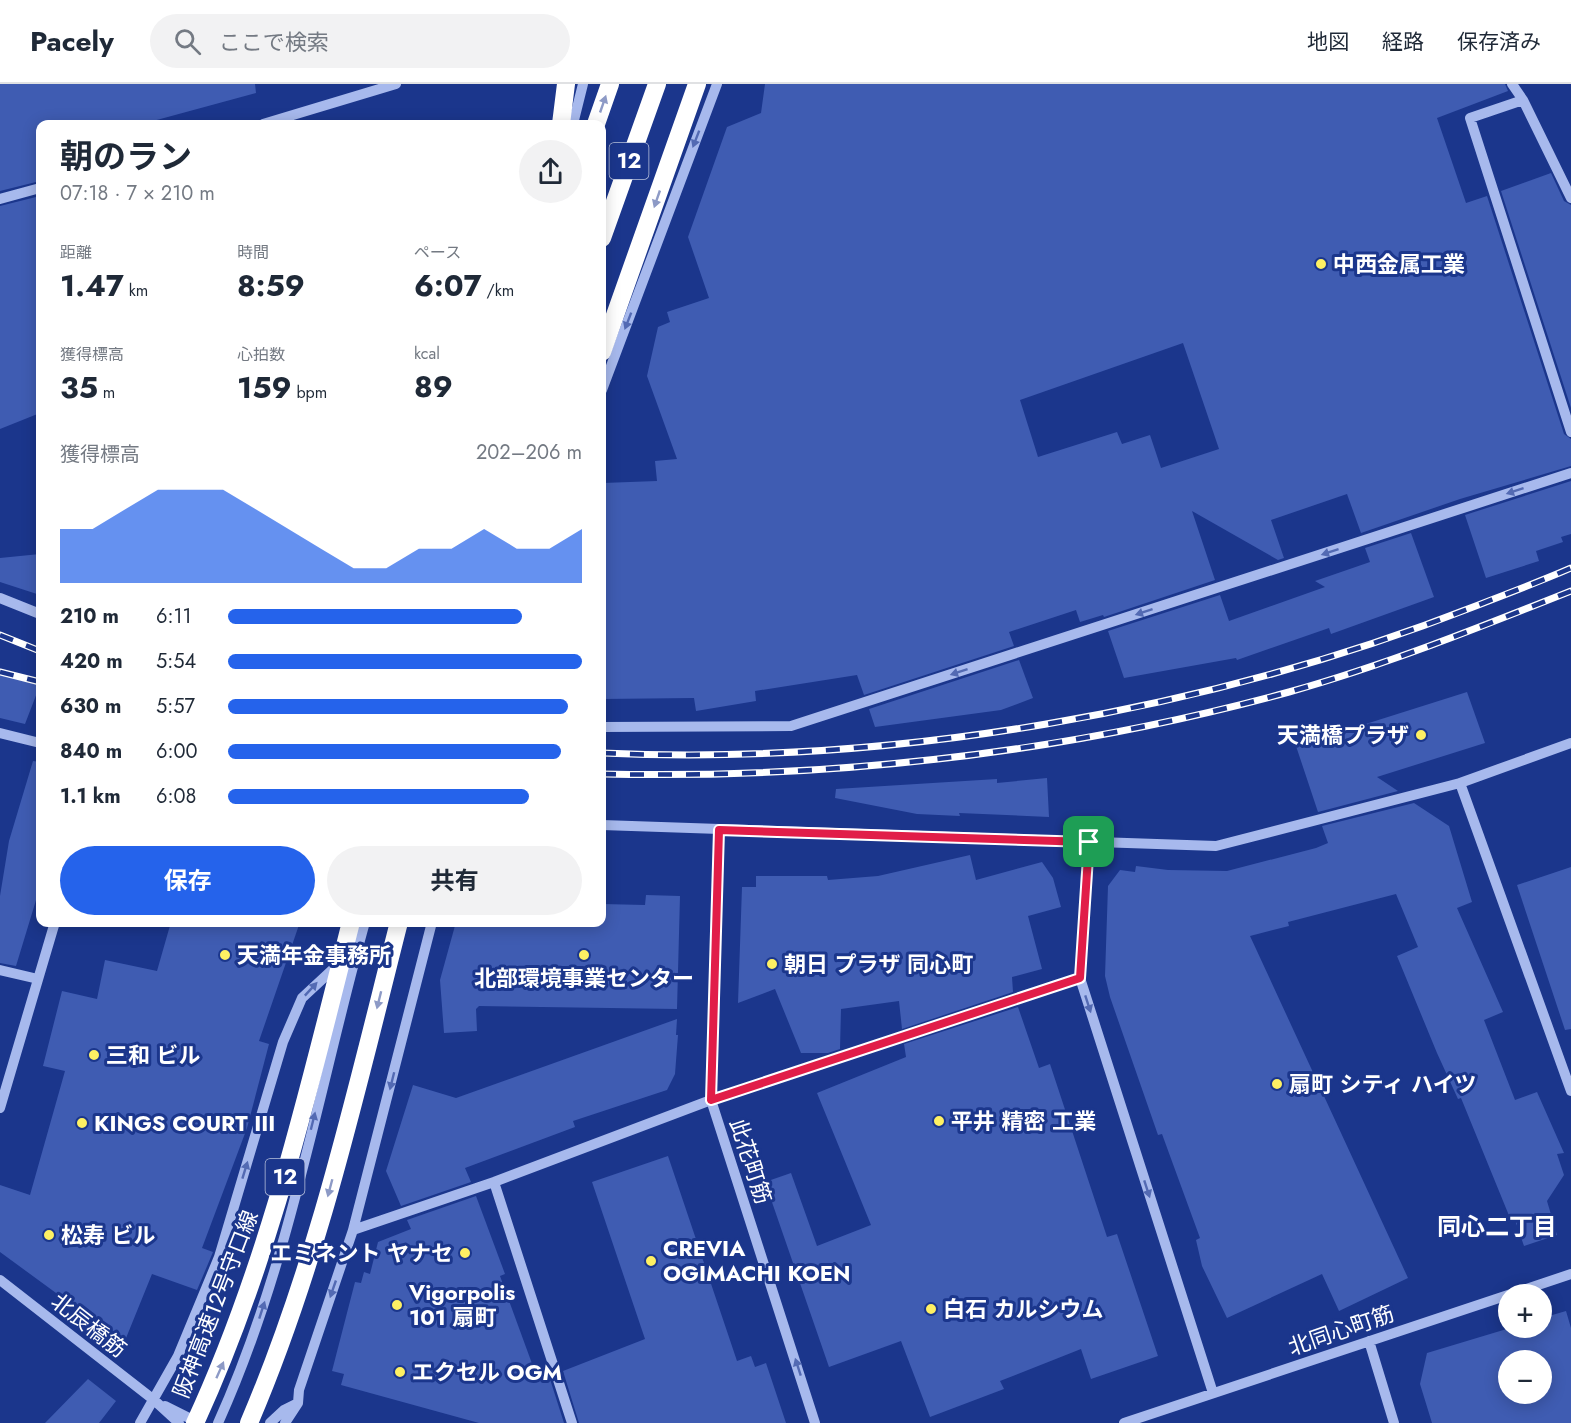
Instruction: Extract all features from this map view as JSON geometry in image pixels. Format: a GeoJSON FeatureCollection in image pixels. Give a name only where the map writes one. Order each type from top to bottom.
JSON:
{"type":"FeatureCollection","features":[{"type":"Feature","properties":{"kind":"highway"},"geometry":{"type":"LineString","coordinates":[[562,120],[566,84]]}},
{"type":"Feature","properties":{"kind":"highway","name":"12"},"geometry":{"type":"LineString","coordinates":[[597,120],[610,84]]}},
{"type":"Feature","properties":{"kind":"highway","name":"12"},"geometry":{"type":"LineString","coordinates":[[606,227],[657,84]]}},
{"type":"Feature","properties":{"kind":"highway"},"geometry":{"type":"LineString","coordinates":[[606,342],[697,84]]}},
{"type":"Feature","properties":{"kind":"highway","name":"阪神高速12号守口線"},"geometry":{"type":"LineString","coordinates":[[197,1423],[224,1361],[277,1206],[350,927]]}},
{"type":"Feature","properties":{"kind":"highway","name":"12"},"geometry":{"type":"LineString","coordinates":[[249,1423],[298,1296],[322,1218],[398,927]]}},
{"type":"Feature","properties":{"kind":"street"},"geometry":{"type":"LineString","coordinates":[[276,120],[396,84]]}},
{"type":"Feature","properties":{"kind":"street"},"geometry":{"type":"LineString","coordinates":[[574,120],[583,84]]}},
{"type":"Feature","properties":{"kind":"street"},"geometry":{"type":"LineString","coordinates":[[606,379],[717,84]]}},
{"type":"Feature","properties":{"kind":"street"},"geometry":{"type":"LineString","coordinates":[[1512,84],[1523,100],[1571,198]]}},
{"type":"Feature","properties":{"kind":"street"},"geometry":{"type":"LineString","coordinates":[[1523,100],[1470,118],[1571,432]]}},
{"type":"Feature","properties":{"kind":"street"},"geometry":{"type":"LineString","coordinates":[[0,200],[36,189]]}},
{"type":"Feature","properties":{"kind":"street"},"geometry":{"type":"LineString","coordinates":[[606,728],[791,726],[1571,473]]}},
{"type":"Feature","properties":{"kind":"street"},"geometry":{"type":"LineString","coordinates":[[0,598],[36,612]]}},
{"type":"Feature","properties":{"kind":"street"},"geometry":{"type":"LineString","coordinates":[[0,733],[36,741]]}},
{"type":"Feature","properties":{"kind":"street"},"geometry":{"type":"LineString","coordinates":[[606,825],[1216,846],[1460,783],[1571,743]]}},
{"type":"Feature","properties":{"kind":"street"},"geometry":{"type":"LineString","coordinates":[[1460,783],[1571,1091]]}},
{"type":"Feature","properties":{"kind":"street","name":"此花町筋"},"geometry":{"type":"LineString","coordinates":[[719,830],[711,1100],[816,1423]]}},
{"type":"Feature","properties":{"kind":"street"},"geometry":{"type":"LineString","coordinates":[[1089,842],[1080,978],[1213,1394]]}},
{"type":"Feature","properties":{"kind":"street"},"geometry":{"type":"LineString","coordinates":[[0,1108],[54,927]]}},
{"type":"Feature","properties":{"kind":"street"},"geometry":{"type":"LineString","coordinates":[[218,1423],[247,1353],[279,1256],[364,927]]}},
{"type":"Feature","properties":{"kind":"street"},"geometry":{"type":"LineString","coordinates":[[285,1423],[298,1403],[300,1390],[353,1230],[431,927]]}},
{"type":"Feature","properties":{"kind":"street"},"geometry":{"type":"LineString","coordinates":[[140,1423],[178,1356],[219,1257],[283,1042],[302,998],[359,945]]}},
{"type":"Feature","properties":{"kind":"street"},"geometry":{"type":"LineString","coordinates":[[0,969],[38,979]]}},
{"type":"Feature","properties":{"kind":"street"},"geometry":{"type":"LineString","coordinates":[[353,1230],[494,1182],[711,1100],[1080,978]]}},
{"type":"Feature","properties":{"kind":"street"},"geometry":{"type":"LineString","coordinates":[[494,1182],[572,1423]]}},
{"type":"Feature","properties":{"kind":"street","name":"北同心町筋"},"geometry":{"type":"LineString","coordinates":[[1124,1423],[1571,1274]]}},
{"type":"Feature","properties":{"kind":"street","name":"北辰橋筋"},"geometry":{"type":"LineString","coordinates":[[0,1280],[154,1400]]}},
{"type":"Feature","properties":{"kind":"street"},"geometry":{"type":"LineString","coordinates":[[1369,1341],[1394,1423]]}},
{"type":"Feature","properties":{"kind":"street"},"geometry":{"type":"LineString","coordinates":[[154,1400],[197,1423]]}},
{"type":"Feature","properties":{"kind":"street"},"geometry":{"type":"LineString","coordinates":[[154,1400],[179,1423]]}},
{"type":"Feature","properties":{"kind":"street"},"geometry":{"type":"LineString","coordinates":[[270,1423],[284,1410],[298,1403]]}},
{"type":"Feature","properties":{"kind":"building"},"geometry":{"type":"Polygon","coordinates":[[[0,84],[255,84],[256,93],[157,120],[36,120],[36,182],[0,191],[0,84]]]}},
{"type":"Feature","properties":{"kind":"building"},"geometry":{"type":"Polygon","coordinates":[[[765,84],[1505,84],[1508,91],[1437,118],[1466,203],[1487,196],[1564,434],[1571,439],[1571,466],[1460,499],[1361,533],[1347,494],[1271,520],[1284,558],[1278,560],[1192,511],[1215,580],[1104,617],[1103,615],[1080,622],[1076,610],[1009,632],[1014,646],[864,695],[857,675],[755,691],[756,701],[696,711],[694,698],[606,699],[606,483],[657,481],[655,461],[677,459],[647,376],[658,327],[670,322],[667,312],[709,298],[688,237],[727,127],[761,113],[765,84]],[[1183,343],[1020,400],[1038,457],[1117,432],[1122,444],[1150,435],[1161,468],[1219,449],[1183,343]]]}},
{"type":"Feature","properties":{"kind":"building"},"geometry":{"type":"Polygon","coordinates":[[[1551,173],[1564,201],[1571,205],[1571,408],[1501,191],[1551,173]]]}},
{"type":"Feature","properties":{"kind":"building"},"geometry":{"type":"Polygon","coordinates":[[[36,197],[36,415],[0,429],[0,206],[36,197]]]}},
{"type":"Feature","properties":{"kind":"building"},"geometry":{"type":"Polygon","coordinates":[[[1571,481],[1571,534],[1561,537],[1563,542],[1536,551],[1539,561],[1486,578],[1465,515],[1571,481]]]}},
{"type":"Feature","properties":{"kind":"building"},"geometry":{"type":"Polygon","coordinates":[[[1411,533],[1434,597],[1331,634],[1329,628],[1237,660],[1236,658],[1124,678],[1108,631],[1220,595],[1229,621],[1325,587],[1315,581],[1370,562],[1365,548],[1411,533]]]}},
{"type":"Feature","properties":{"kind":"building"},"geometry":{"type":"Polygon","coordinates":[[[36,554],[36,594],[0,582],[0,558],[36,554]]]}},
{"type":"Feature","properties":{"kind":"building"},"geometry":{"type":"Polygon","coordinates":[[[1019,660],[1033,698],[1001,710],[875,727],[869,709],[1019,660]]]}},
{"type":"Feature","properties":{"kind":"building"},"geometry":{"type":"Polygon","coordinates":[[[0,671],[36,684],[36,695],[25,724],[0,718],[0,671]]]}},
{"type":"Feature","properties":{"kind":"building","name":"天満橋プラザ"},"geometry":{"type":"Polygon","coordinates":[[[1467,692],[1485,743],[1377,777],[1398,791],[1318,812],[1296,746],[1467,692]]]}},
{"type":"Feature","properties":{"kind":"building"},"geometry":{"type":"Polygon","coordinates":[[[33,761],[36,761],[36,900],[16,966],[0,963],[0,896],[9,841],[33,761]]]}},
{"type":"Feature","properties":{"kind":"building"},"geometry":{"type":"Polygon","coordinates":[[[1047,778],[1049,817],[959,813],[960,816],[917,814],[835,798],[836,789],[997,779],[997,783],[1047,778]]]}},
{"type":"Feature","properties":{"kind":"building"},"geometry":{"type":"Polygon","coordinates":[[[1414,803],[1449,826],[1472,902],[1457,908],[1503,1012],[1484,1020],[1515,1100],[1537,1092],[1564,1153],[1557,1154],[1564,1175],[1547,1201],[1557,1235],[1524,1246],[1514,1217],[1510,1218],[1461,1098],[1458,1099],[1437,1053],[1397,956],[1418,947],[1396,894],[1288,922],[1289,926],[1250,936],[1408,1278],[1339,1311],[1322,1274],[1227,1318],[1202,1266],[1196,1240],[1200,1238],[1162,1134],[1158,1135],[1110,997],[1105,976],[1108,886],[1120,870],[1135,872],[1136,866],[1168,870],[1227,871],[1316,848],[1328,843],[1322,826],[1414,803]]]}},
{"type":"Feature","properties":{"kind":"building"},"geometry":{"type":"Polygon","coordinates":[[[970,855],[976,880],[1042,862],[1053,878],[1061,907],[1028,916],[1042,969],[1012,977],[1013,992],[902,1029],[899,1001],[841,1009],[840,1049],[828,1053],[801,1053],[775,989],[738,1003],[742,887],[756,887],[756,876],[827,876],[828,880],[878,876],[970,855]]]}},
{"type":"Feature","properties":{"kind":"building"},"geometry":{"type":"Polygon","coordinates":[[[1571,867],[1571,1029],[1565,1030],[1517,885],[1571,867]]]}},
{"type":"Feature","properties":{"kind":"building","name":"北部環境事業センター"},"geometry":{"type":"Polygon","coordinates":[[[646,895],[680,896],[677,1009],[479,1006],[476,1009],[477,1031],[444,1033],[440,980],[455,927],[606,927],[606,904],[645,905],[646,895]]]}},
{"type":"Feature","properties":{"kind":"building"},"geometry":{"type":"Polygon","coordinates":[[[170,927],[298,927],[259,1041],[269,1044],[247,1128],[202,1248],[213,1252],[197,1290],[152,1274],[122,1348],[81,1314],[82,1312],[0,1252],[0,1185],[30,1195],[65,1071],[43,1066],[62,991],[97,999],[105,960],[157,971],[170,927]]]}},
{"type":"Feature","properties":{"kind":"building"},"geometry":{"type":"Polygon","coordinates":[[[1018,1007],[1039,1068],[1050,1064],[1107,1237],[1117,1234],[1158,1356],[1091,1379],[1081,1349],[1000,1381],[1004,1389],[930,1417],[901,1341],[829,1367],[765,1182],[791,1173],[817,1246],[871,1225],[817,1093],[906,1057],[904,1044],[1018,1007]]]}},
{"type":"Feature","properties":{"kind":"building"},"geometry":{"type":"Polygon","coordinates":[[[677,1019],[675,1074],[667,1090],[573,1121],[575,1127],[465,1168],[471,1182],[401,1206],[386,1171],[413,1085],[456,1098],[677,1019]]]}},
{"type":"Feature","properties":{"kind":"building"},"geometry":{"type":"Polygon","coordinates":[[[668,1156],[737,1361],[751,1356],[755,1367],[766,1363],[786,1423],[579,1423],[563,1371],[645,1339],[592,1182],[668,1156]]]}},
{"type":"Feature","properties":{"kind":"building"},"geometry":{"type":"Polygon","coordinates":[[[476,1196],[505,1274],[500,1276],[538,1380],[549,1376],[564,1423],[479,1423],[341,1385],[344,1374],[332,1371],[355,1282],[361,1283],[364,1272],[370,1274],[378,1242],[411,1229],[407,1220],[476,1196]]]}},
{"type":"Feature","properties":{"kind":"building"},"geometry":{"type":"Polygon","coordinates":[[[1566,1311],[1571,1328],[1571,1423],[1432,1423],[1420,1384],[1427,1353],[1498,1332],[1498,1338],[1552,1338],[1552,1315],[1566,1311]]]}},
{"type":"Feature","properties":{"kind":"building"},"geometry":{"type":"Polygon","coordinates":[[[88,1379],[116,1401],[99,1423],[45,1423],[88,1379]]]}},
{"type":"Feature","properties":{"kind":"railway"},"geometry":{"type":"LineString","coordinates":[[606,753],[711,755],[822,750],[933,740],[1045,724],[1156,703],[1264,676],[1370,644],[1473,607],[1571,568]]}},
{"type":"Feature","properties":{"kind":"railway"},"geometry":{"type":"LineString","coordinates":[[606,774],[775,772],[862,766],[948,758],[1120,731],[1205,713],[1325,681],[1431,645],[1571,591]]}},
{"type":"Feature","properties":{"kind":"railway"},"geometry":{"type":"LineString","coordinates":[[0,635],[36,649]]}},
{"type":"Feature","properties":{"kind":"railway"},"geometry":{"type":"LineString","coordinates":[[0,672],[36,681]]}},
{"type":"Feature","properties":{"kind":"place","name":"中西金属工業"},"geometry":{"type":"Point","coordinates":[1321,264]}},
{"type":"Feature","properties":{"kind":"place","name":"天満橋プラザ"},"geometry":{"type":"Point","coordinates":[1421,735]}},
{"type":"Feature","properties":{"kind":"place","name":"天満年金事務所"},"geometry":{"type":"Point","coordinates":[225,955]}},
{"type":"Feature","properties":{"kind":"place","name":"北部環境事業センター"},"geometry":{"type":"Point","coordinates":[584,955]}},
{"type":"Feature","properties":{"kind":"place","name":"朝日 プラザ 同心町"},"geometry":{"type":"Point","coordinates":[772,964]}},
{"type":"Feature","properties":{"kind":"place","name":"三和 ビル"},"geometry":{"type":"Point","coordinates":[94,1055]}},
{"type":"Feature","properties":{"kind":"place","name":"扇町 シティ ハイツ"},"geometry":{"type":"Point","coordinates":[1277,1084]}},
{"type":"Feature","properties":{"kind":"place","name":"平井 精密 工業"},"geometry":{"type":"Point","coordinates":[939,1121]}},
{"type":"Feature","properties":{"kind":"place","name":"KINGS COURT III"},"geometry":{"type":"Point","coordinates":[82,1123]}},
{"type":"Feature","properties":{"kind":"place","name":"松寿 ビル"},"geometry":{"type":"Point","coordinates":[49,1235]}},
{"type":"Feature","properties":{"kind":"place","name":"エミネント ヤナセ"},"geometry":{"type":"Point","coordinates":[465,1253]}},
{"type":"Feature","properties":{"kind":"place","name":"CREVIA OGIMACHI KOEN"},"geometry":{"type":"Point","coordinates":[651,1261]}},
{"type":"Feature","properties":{"kind":"place","name":"Vigorpolis 101 扇町"},"geometry":{"type":"Point","coordinates":[397,1305]}},
{"type":"Feature","properties":{"kind":"place","name":"白石 カルシウム"},"geometry":{"type":"Point","coordinates":[931,1309]}},
{"type":"Feature","properties":{"kind":"place","name":"エクセル OGM"},"geometry":{"type":"Point","coordinates":[400,1372]}},
{"type":"Feature","properties":{"kind":"district","name":"同心二丁目"},"geometry":{"type":"Point","coordinates":[1497,1227]}},
{"type":"Feature","properties":{"kind":"route"},"geometry":{"type":"LineString","coordinates":[[719,830],[1089,842],[1080,978],[711,1100],[719,830]]}}]}
